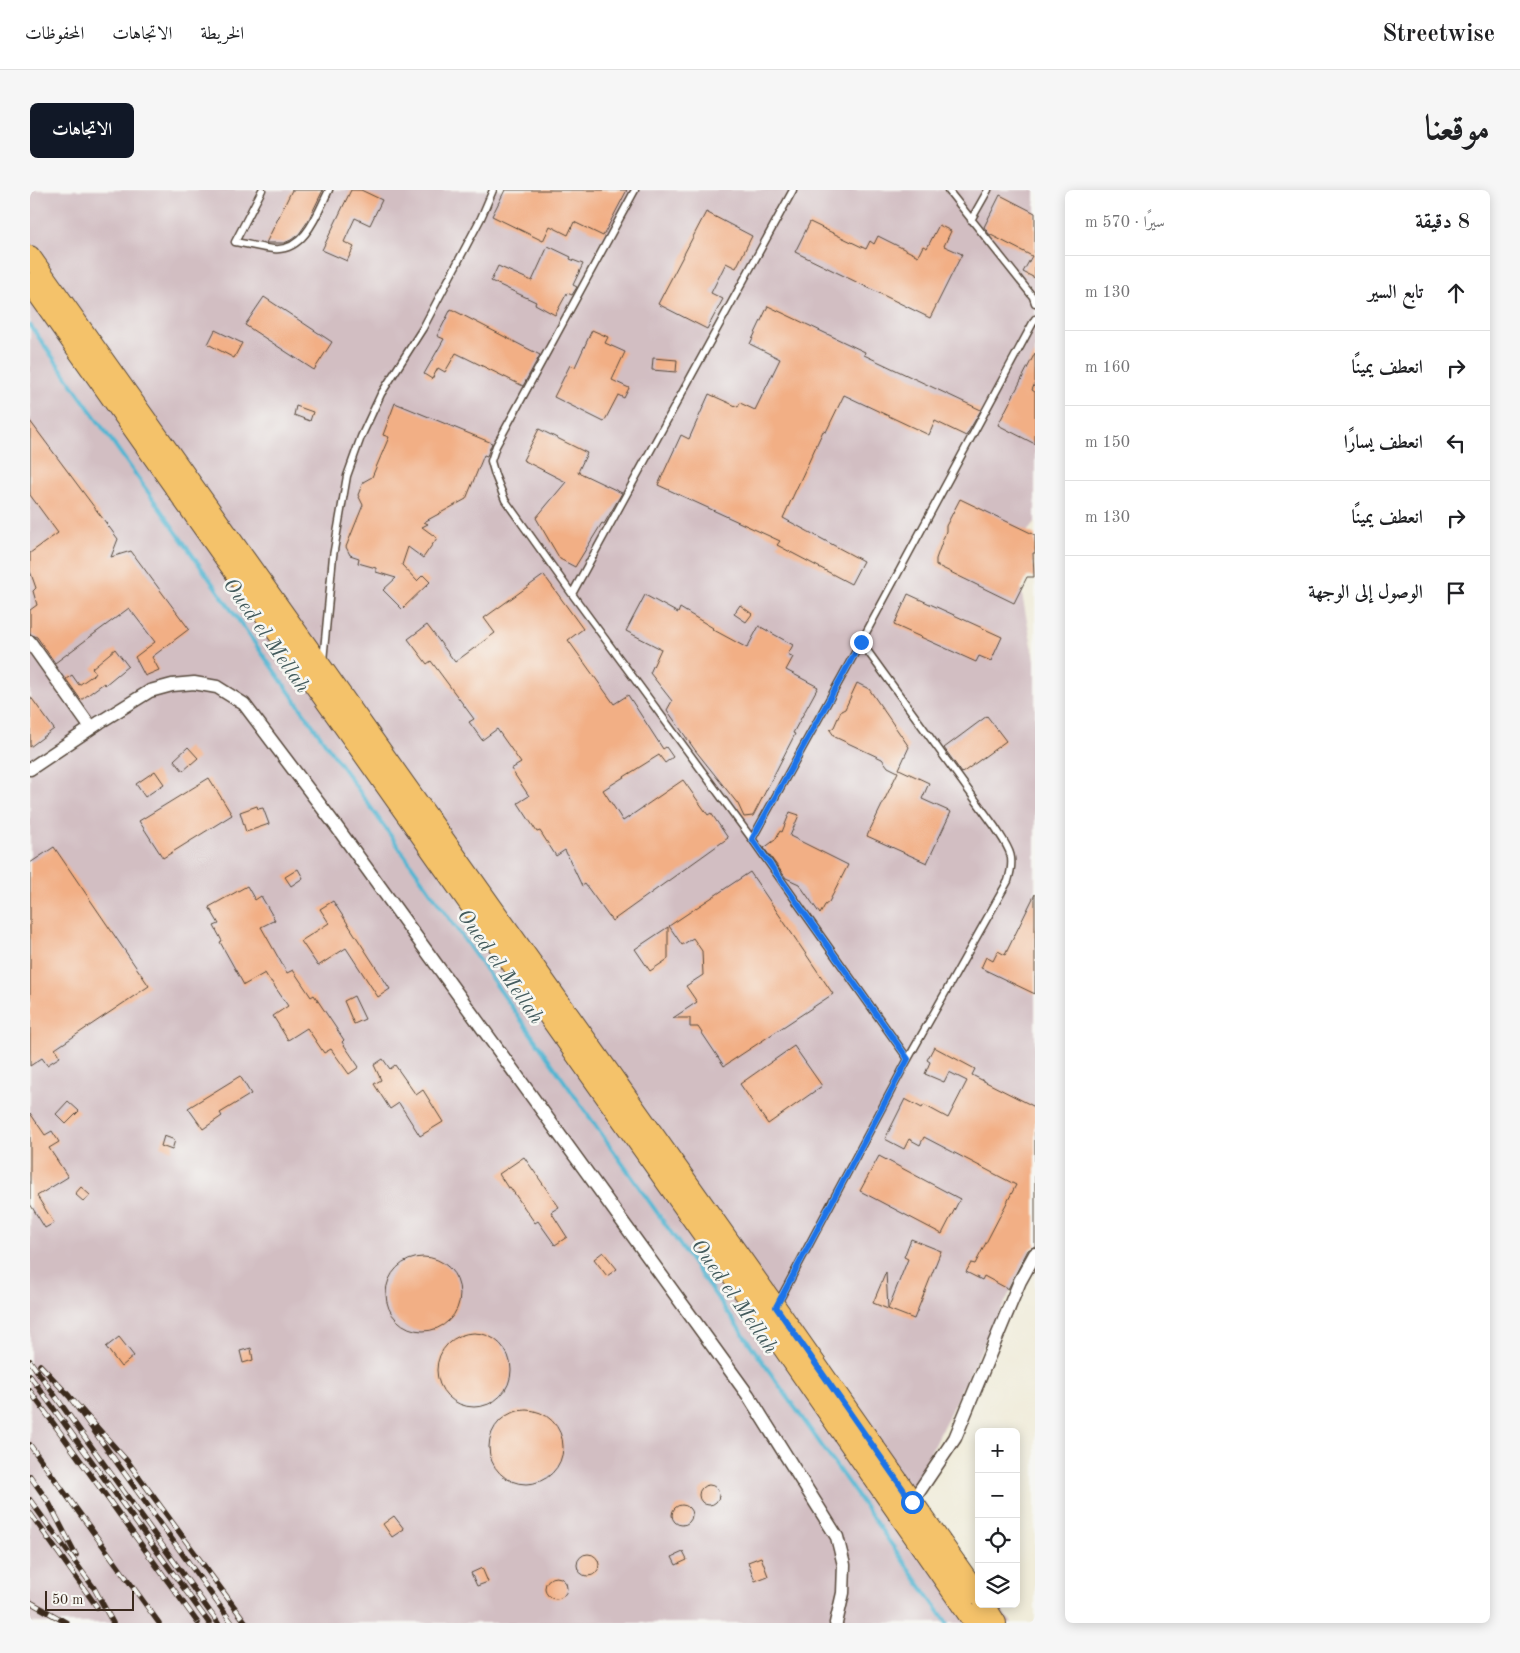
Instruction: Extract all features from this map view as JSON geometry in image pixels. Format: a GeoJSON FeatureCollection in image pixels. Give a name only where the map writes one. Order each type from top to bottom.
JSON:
{"type":"FeatureCollection","features":[{"type":"Feature","properties":{"kind":"main road"},"geometry":{"type":"LineString","coordinates":[[30,256],[322,670],[770,1315],[974,1623]]}},
{"type":"Feature","properties":{"kind":"main road"},"geometry":{"type":"LineString","coordinates":[[30,283],[770,1315],[912,1502],[975,1590]]}},
{"type":"Feature","properties":{"kind":"main road"},"geometry":{"type":"LineString","coordinates":[[987,1608],[996,1623]]}},
{"type":"Feature","properties":{"kind":"street"},"geometry":{"type":"LineString","coordinates":[[30,642],[91,728]]}},
{"type":"Feature","properties":{"kind":"street"},"geometry":{"type":"LineString","coordinates":[[30,769],[91,728],[150,692],[172,685],[194,683],[217,686],[244,704],[336,826],[748,1395],[837,1537],[844,1565],[843,1593],[836,1623]]}},
{"type":"Feature","properties":{"kind":"street"},"geometry":{"type":"LineString","coordinates":[[912,1502],[955,1438],[1020,1282],[1035,1254]]}},
{"type":"Feature","properties":{"kind":"lane"},"geometry":{"type":"LineString","coordinates":[[262,190],[235,242],[275,250],[289,248],[300,240],[329,190]]}},
{"type":"Feature","properties":{"kind":"lane"},"geometry":{"type":"LineString","coordinates":[[322,670],[333,556],[347,476],[361,437],[381,394],[423,328],[482,218],[493,190]]}},
{"type":"Feature","properties":{"kind":"lane"},"geometry":{"type":"LineString","coordinates":[[635,190],[496,446],[491,461],[495,475],[505,500],[752,839],[908,1059]]}},
{"type":"Feature","properties":{"kind":"lane"},"geometry":{"type":"LineString","coordinates":[[572,594],[793,190]]}},
{"type":"Feature","properties":{"kind":"lane"},"geometry":{"type":"LineString","coordinates":[[948,190],[1033,297],[1035,303]]}},
{"type":"Feature","properties":{"kind":"lane"},"geometry":{"type":"LineString","coordinates":[[971,220],[988,190]]}},
{"type":"Feature","properties":{"kind":"lane"},"geometry":{"type":"LineString","coordinates":[[752,839],[861,642],[1035,319]]}},
{"type":"Feature","properties":{"kind":"lane"},"geometry":{"type":"LineString","coordinates":[[770,1315],[908,1059],[1008,880],[1013,865],[1009,848],[995,827],[861,642]]}},
{"type":"Feature","properties":{"kind":"shaded area"},"geometry":{"type":"Polygon","coordinates":[[[30,190],[1035,190],[1035,522],[1013,550],[1035,660],[1035,1242],[912,1489],[975,1597],[975,1608],[1001,1608],[1012,1623],[30,1623],[30,190]]]}},
{"type":"Feature","properties":{"kind":"building"},"geometry":{"type":"Polygon","coordinates":[[[292,190],[323,190],[308,221],[299,234],[284,243],[266,243],[292,190]]]}},
{"type":"Feature","properties":{"kind":"building"},"geometry":{"type":"Polygon","coordinates":[[[351,190],[361,190],[382,200],[370,225],[355,218],[344,242],[354,247],[347,261],[322,250],[351,190]]]}},
{"type":"Feature","properties":{"kind":"building"},"geometry":{"type":"Polygon","coordinates":[[[505,190],[627,190],[603,236],[574,222],[568,235],[550,226],[543,241],[492,216],[505,190]]]}},
{"type":"Feature","properties":{"kind":"building"},"geometry":{"type":"Polygon","coordinates":[[[1000,195],[1035,213],[1035,278],[1023,272],[1032,256],[989,234],[984,227],[1000,195]]]}},
{"type":"Feature","properties":{"kind":"building"},"geometry":{"type":"Polygon","coordinates":[[[706,212],[752,236],[736,268],[726,263],[711,293],[723,299],[707,329],[658,304],[706,212]]]}},
{"type":"Feature","properties":{"kind":"building"},"geometry":{"type":"Polygon","coordinates":[[[810,222],[866,249],[870,241],[874,244],[878,236],[918,256],[923,246],[927,248],[939,225],[951,231],[944,246],[962,254],[930,318],[795,252],[810,222]]]}},
{"type":"Feature","properties":{"kind":"building"},"geometry":{"type":"Polygon","coordinates":[[[548,246],[583,264],[573,285],[577,287],[572,295],[567,293],[555,315],[535,304],[536,302],[491,281],[498,266],[532,281],[548,246]]]}},
{"type":"Feature","properties":{"kind":"building"},"geometry":{"type":"Polygon","coordinates":[[[264,297],[332,342],[314,370],[245,325],[264,297]]]}},
{"type":"Feature","properties":{"kind":"building"},"geometry":{"type":"Polygon","coordinates":[[[768,306],[865,352],[864,355],[981,410],[966,436],[935,421],[929,435],[844,395],[826,432],[823,431],[783,518],[863,561],[851,584],[777,545],[780,541],[658,485],[681,435],[689,439],[709,394],[738,407],[740,403],[755,410],[780,359],[750,344],[768,306]]]}},
{"type":"Feature","properties":{"kind":"building"},"geometry":{"type":"Polygon","coordinates":[[[451,309],[540,355],[523,386],[456,353],[445,372],[438,368],[432,379],[424,374],[444,339],[437,336],[451,309]]]}},
{"type":"Feature","properties":{"kind":"building"},"geometry":{"type":"Polygon","coordinates":[[[215,330],[242,343],[234,358],[208,344],[215,330]]]}},
{"type":"Feature","properties":{"kind":"building"},"geometry":{"type":"Polygon","coordinates":[[[592,330],[608,337],[605,343],[625,352],[612,380],[629,388],[624,398],[618,395],[604,422],[554,397],[570,365],[575,367],[592,330]]]}},
{"type":"Feature","properties":{"kind":"building"},"geometry":{"type":"Polygon","coordinates":[[[1035,353],[1035,383],[1032,390],[1035,392],[1035,444],[998,425],[1035,353]]]}},
{"type":"Feature","properties":{"kind":"building"},"geometry":{"type":"Polygon","coordinates":[[[653,358],[677,360],[676,372],[652,370],[653,358]]]}},
{"type":"Feature","properties":{"kind":"building"},"geometry":{"type":"Polygon","coordinates":[[[395,403],[492,443],[487,456],[484,455],[466,499],[424,522],[428,524],[422,527],[437,538],[423,558],[408,547],[402,565],[417,581],[423,575],[430,582],[402,609],[383,590],[396,578],[376,572],[376,568],[358,563],[359,558],[350,555],[346,547],[363,505],[358,495],[363,482],[372,477],[389,437],[383,435],[395,403]]]}},
{"type":"Feature","properties":{"kind":"building"},"geometry":{"type":"Polygon","coordinates":[[[296,406],[313,412],[310,421],[294,415],[296,406]]]}},
{"type":"Feature","properties":{"kind":"building"},"geometry":{"type":"Polygon","coordinates":[[[30,421],[118,539],[111,557],[131,551],[189,629],[152,657],[159,670],[145,676],[135,657],[155,642],[129,608],[55,663],[37,637],[30,634],[30,610],[37,605],[33,591],[36,588],[30,571],[30,553],[58,533],[30,495],[30,421]]]}},
{"type":"Feature","properties":{"kind":"building"},"geometry":{"type":"Polygon","coordinates":[[[539,429],[587,453],[578,472],[622,493],[575,567],[560,559],[536,518],[566,482],[523,460],[539,429]]]}},
{"type":"Feature","properties":{"kind":"building"},"geometry":{"type":"Polygon","coordinates":[[[960,499],[1035,535],[1035,553],[1033,553],[1034,577],[1027,577],[1014,603],[936,565],[946,526],[960,499]]]}},
{"type":"Feature","properties":{"kind":"building"},"geometry":{"type":"Polygon","coordinates":[[[544,575],[583,629],[568,640],[614,704],[628,695],[663,749],[666,747],[673,757],[665,763],[659,755],[603,790],[623,821],[683,780],[708,815],[711,813],[728,838],[612,921],[585,884],[582,886],[565,850],[556,856],[540,831],[537,832],[518,803],[529,796],[511,769],[521,763],[497,729],[482,740],[469,722],[474,719],[431,661],[427,664],[408,639],[427,625],[455,662],[495,633],[484,618],[544,575]]]}},
{"type":"Feature","properties":{"kind":"building"},"geometry":{"type":"Polygon","coordinates":[[[908,594],[1002,637],[991,661],[979,656],[976,662],[894,625],[908,594]]]}},
{"type":"Feature","properties":{"kind":"building"},"geometry":{"type":"Polygon","coordinates":[[[645,595],[678,613],[680,608],[712,629],[747,648],[759,626],[793,645],[788,654],[793,657],[786,670],[818,687],[793,733],[795,734],[753,816],[744,817],[738,804],[695,750],[667,710],[672,701],[650,673],[661,649],[626,631],[645,595]]]}},
{"type":"Feature","properties":{"kind":"building"},"geometry":{"type":"Polygon","coordinates":[[[740,605],[752,614],[746,622],[734,614],[740,605]]]}},
{"type":"Feature","properties":{"kind":"building"},"geometry":{"type":"Polygon","coordinates":[[[115,649],[128,666],[105,685],[104,683],[81,700],[66,679],[72,675],[79,685],[96,673],[92,668],[115,649]]]}},
{"type":"Feature","properties":{"kind":"building"},"geometry":{"type":"Polygon","coordinates":[[[857,683],[869,689],[909,747],[899,769],[929,783],[922,799],[951,812],[927,863],[867,836],[898,772],[888,767],[882,759],[835,737],[830,730],[834,727],[841,711],[845,709],[857,683]]]}},
{"type":"Feature","properties":{"kind":"building"},"geometry":{"type":"Polygon","coordinates":[[[30,696],[54,729],[30,747],[30,696]]]}},
{"type":"Feature","properties":{"kind":"building"},"geometry":{"type":"Polygon","coordinates":[[[987,716],[1006,741],[962,773],[944,748],[987,716]]]}},
{"type":"Feature","properties":{"kind":"building"},"geometry":{"type":"Polygon","coordinates":[[[188,747],[198,758],[183,771],[174,760],[188,747]]]}},
{"type":"Feature","properties":{"kind":"building"},"geometry":{"type":"Polygon","coordinates":[[[155,771],[164,784],[145,797],[136,784],[155,771]]]}},
{"type":"Feature","properties":{"kind":"building"},"geometry":{"type":"Polygon","coordinates":[[[209,778],[232,815],[163,858],[139,821],[209,778]]]}},
{"type":"Feature","properties":{"kind":"building"},"geometry":{"type":"Polygon","coordinates":[[[257,806],[258,809],[263,808],[269,824],[246,832],[240,812],[257,806]]]}},
{"type":"Feature","properties":{"kind":"building"},"geometry":{"type":"Polygon","coordinates":[[[790,812],[799,815],[790,836],[848,865],[829,902],[820,914],[799,884],[786,878],[764,848],[775,840],[780,831],[782,832],[790,812]]]}},
{"type":"Feature","properties":{"kind":"building"},"geometry":{"type":"Polygon","coordinates":[[[54,847],[149,986],[55,1049],[60,1057],[47,1065],[42,1058],[30,1066],[30,863],[54,847]]]}},
{"type":"Feature","properties":{"kind":"building"},"geometry":{"type":"Polygon","coordinates":[[[298,869],[303,878],[291,886],[285,877],[298,869]]]}},
{"type":"Feature","properties":{"kind":"building"},"geometry":{"type":"Polygon","coordinates":[[[750,872],[833,994],[724,1066],[698,1027],[690,1027],[690,1018],[673,1018],[697,1002],[686,986],[703,975],[702,951],[693,938],[682,945],[669,926],[750,872]]]}},
{"type":"Feature","properties":{"kind":"building"},"geometry":{"type":"Polygon","coordinates":[[[247,886],[255,900],[261,896],[275,920],[261,927],[287,973],[293,970],[311,997],[314,995],[344,1040],[342,1042],[359,1067],[349,1074],[331,1049],[324,1053],[307,1028],[288,1040],[273,1016],[288,1006],[271,981],[265,973],[244,985],[220,942],[222,941],[214,926],[219,924],[209,907],[247,886]]]}},
{"type":"Feature","properties":{"kind":"building"},"geometry":{"type":"Polygon","coordinates":[[[1035,894],[1035,994],[981,968],[986,957],[993,961],[998,951],[1005,955],[1035,894]]]}},
{"type":"Feature","properties":{"kind":"building"},"geometry":{"type":"Polygon","coordinates":[[[333,901],[390,989],[378,997],[346,948],[318,966],[301,941],[329,923],[320,909],[333,901]]]}},
{"type":"Feature","properties":{"kind":"building"},"geometry":{"type":"Polygon","coordinates":[[[668,927],[668,959],[650,971],[635,949],[668,927]]]}},
{"type":"Feature","properties":{"kind":"building"},"geometry":{"type":"Polygon","coordinates":[[[354,996],[365,1019],[354,1024],[344,1001],[354,996]]]}},
{"type":"Feature","properties":{"kind":"building"},"geometry":{"type":"Polygon","coordinates":[[[794,1046],[822,1086],[768,1124],[740,1084],[794,1046]]]}},
{"type":"Feature","properties":{"kind":"building"},"geometry":{"type":"Polygon","coordinates":[[[934,1047],[975,1069],[972,1075],[1035,1107],[1035,1246],[1028,1250],[1008,1289],[984,1276],[982,1280],[966,1272],[971,1263],[975,1264],[1016,1185],[924,1137],[920,1145],[909,1139],[904,1149],[885,1139],[905,1099],[922,1108],[924,1105],[948,1118],[967,1081],[949,1072],[944,1082],[925,1074],[930,1062],[927,1060],[934,1047]]]}},
{"type":"Feature","properties":{"kind":"building"},"geometry":{"type":"Polygon","coordinates":[[[383,1059],[390,1069],[395,1065],[416,1095],[423,1090],[443,1122],[420,1136],[399,1103],[390,1109],[374,1084],[381,1080],[374,1065],[383,1059]]]}},
{"type":"Feature","properties":{"kind":"building"},"geometry":{"type":"Polygon","coordinates":[[[240,1076],[251,1094],[220,1113],[222,1116],[203,1129],[188,1108],[240,1076]]]}},
{"type":"Feature","properties":{"kind":"building"},"geometry":{"type":"Polygon","coordinates":[[[68,1101],[79,1111],[66,1124],[56,1114],[68,1101]]]}},
{"type":"Feature","properties":{"kind":"building"},"geometry":{"type":"Polygon","coordinates":[[[30,1113],[45,1135],[52,1131],[59,1142],[49,1148],[68,1177],[37,1196],[54,1223],[45,1228],[30,1204],[30,1113]]]}},
{"type":"Feature","properties":{"kind":"building"},"geometry":{"type":"Polygon","coordinates":[[[164,1136],[175,1140],[172,1150],[161,1146],[164,1136]]]}},
{"type":"Feature","properties":{"kind":"building"},"geometry":{"type":"Polygon","coordinates":[[[879,1156],[960,1199],[942,1234],[860,1191],[879,1156]]]}},
{"type":"Feature","properties":{"kind":"building"},"geometry":{"type":"Polygon","coordinates":[[[524,1157],[559,1207],[551,1212],[567,1237],[555,1245],[538,1221],[535,1223],[499,1174],[524,1157]]]}},
{"type":"Feature","properties":{"kind":"building"},"geometry":{"type":"Polygon","coordinates":[[[81,1187],[90,1195],[84,1202],[75,1194],[81,1187]]]}},
{"type":"Feature","properties":{"kind":"building"},"geometry":{"type":"Polygon","coordinates":[[[911,1239],[941,1251],[914,1319],[888,1309],[908,1259],[904,1257],[911,1239]]]}},
{"type":"Feature","properties":{"kind":"building"},"geometry":{"type":"Polygon","coordinates":[[[603,1252],[617,1269],[607,1276],[594,1259],[603,1252]]]}},
{"type":"Feature","properties":{"kind":"building"},"geometry":{"type":"Polygon","coordinates":[[[423,1257],[437,1260],[449,1268],[457,1280],[460,1294],[457,1308],[449,1320],[437,1328],[423,1331],[409,1328],[397,1320],[389,1308],[386,1294],[389,1280],[397,1268],[409,1260],[423,1257]]]}},
{"type":"Feature","properties":{"kind":"building"},"geometry":{"type":"Polygon","coordinates":[[[886,1272],[888,1309],[873,1303],[886,1272]]]}},
{"type":"Feature","properties":{"kind":"building"},"geometry":{"type":"Polygon","coordinates":[[[474,1333],[488,1336],[500,1344],[508,1356],[511,1370],[508,1384],[500,1396],[488,1404],[474,1407],[460,1404],[448,1396],[440,1384],[437,1370],[440,1356],[448,1344],[460,1336],[474,1333]]]}},
{"type":"Feature","properties":{"kind":"building"},"geometry":{"type":"Polygon","coordinates":[[[119,1337],[134,1356],[121,1367],[106,1347],[119,1337]]]}},
{"type":"Feature","properties":{"kind":"building"},"geometry":{"type":"Polygon","coordinates":[[[251,1348],[253,1360],[243,1363],[240,1351],[251,1348]]]}},
{"type":"Feature","properties":{"kind":"building"},"geometry":{"type":"Polygon","coordinates":[[[526,1410],[540,1413],[552,1421],[560,1433],[563,1447],[560,1461],[552,1473],[540,1481],[526,1484],[512,1481],[500,1473],[492,1461],[489,1447],[492,1433],[500,1421],[512,1413],[526,1410]]]}},
{"type":"Feature","properties":{"kind":"building"},"geometry":{"type":"Polygon","coordinates":[[[709,1485],[716,1488],[719,1495],[716,1502],[709,1505],[702,1502],[699,1495],[702,1488],[709,1485]]]}},
{"type":"Feature","properties":{"kind":"building"},"geometry":{"type":"Polygon","coordinates":[[[682,1505],[689,1508],[692,1515],[689,1522],[682,1525],[675,1522],[672,1515],[675,1508],[682,1505]]]}},
{"type":"Feature","properties":{"kind":"building"},"geometry":{"type":"Polygon","coordinates":[[[394,1516],[404,1529],[392,1537],[383,1524],[394,1516]]]}},
{"type":"Feature","properties":{"kind":"building"},"geometry":{"type":"Polygon","coordinates":[[[683,1552],[687,1560],[676,1565],[672,1557],[683,1552]]]}},
{"type":"Feature","properties":{"kind":"building"},"geometry":{"type":"Polygon","coordinates":[[[588,1554],[596,1557],[599,1565],[596,1573],[588,1576],[580,1573],[577,1565],[580,1557],[588,1554]]]}},
{"type":"Feature","properties":{"kind":"building"},"geometry":{"type":"Polygon","coordinates":[[[761,1557],[768,1576],[755,1581],[748,1562],[761,1557]]]}},
{"type":"Feature","properties":{"kind":"building"},"geometry":{"type":"Polygon","coordinates":[[[482,1568],[488,1582],[477,1586],[471,1573],[482,1568]]]}},
{"type":"Feature","properties":{"kind":"building"},"geometry":{"type":"Polygon","coordinates":[[[556,1577],[564,1580],[567,1588],[564,1596],[556,1599],[548,1596],[545,1588],[548,1580],[556,1577]]]}},
{"type":"Feature","properties":{"kind":"waterway","name":"Oued el Mellah"},"geometry":{"type":"LineString","coordinates":[[30,325],[947,1623]]}},
{"type":"Feature","properties":{"kind":"railway"},"geometry":{"type":"LineString","coordinates":[[30,1361],[218,1623]]}},
{"type":"Feature","properties":{"kind":"railway"},"geometry":{"type":"LineString","coordinates":[[40,1365],[69,1396]]}},
{"type":"Feature","properties":{"kind":"railway"},"geometry":{"type":"LineString","coordinates":[[30,1376],[209,1623]]}},
{"type":"Feature","properties":{"kind":"railway"},"geometry":{"type":"LineString","coordinates":[[30,1391],[198,1623]]}},
{"type":"Feature","properties":{"kind":"railway"},"geometry":{"type":"LineString","coordinates":[[232,1623],[69,1396],[128,1462],[246,1623]]}},
{"type":"Feature","properties":{"kind":"railway"},"geometry":{"type":"LineString","coordinates":[[30,1445],[159,1623]]}},
{"type":"Feature","properties":{"kind":"railway"},"geometry":{"type":"LineString","coordinates":[[30,1476],[49,1503],[76,1555]]}},
{"type":"Feature","properties":{"kind":"railway"},"geometry":{"type":"LineString","coordinates":[[30,1500],[94,1588],[113,1623]]}},
{"type":"Feature","properties":{"kind":"railway"},"geometry":{"type":"LineString","coordinates":[[30,1513],[97,1607]]}},
{"type":"Feature","properties":{"kind":"railway"},"geometry":{"type":"LineString","coordinates":[[30,1602],[67,1623]]}},
{"type":"Feature","properties":{"kind":"route"},"geometry":{"type":"LineString","coordinates":[[861,642],[752,839],[908,1059],[776,1307],[912,1502]]}}]}
